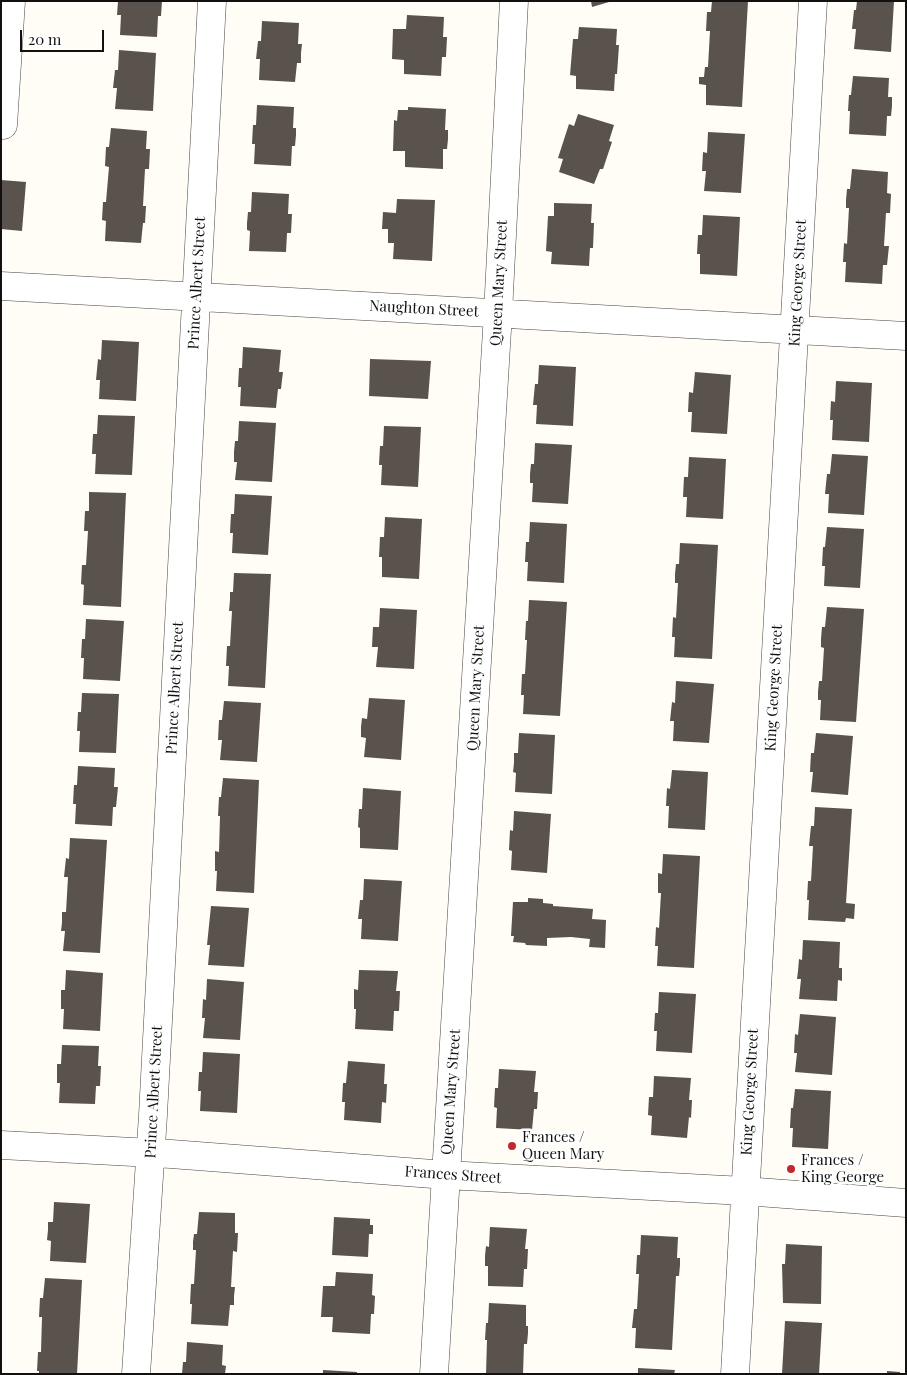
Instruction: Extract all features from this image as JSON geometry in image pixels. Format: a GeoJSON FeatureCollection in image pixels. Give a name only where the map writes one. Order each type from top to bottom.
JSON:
{"type":"FeatureCollection","features":[{"type":"Feature","properties":{"kind":"street"},"geometry":{"type":"LineString","coordinates":[[1,125],[3,125],[11,1]]}},
{"type":"Feature","properties":{"kind":"street","name":"Prince Albert Street"},"geometry":{"type":"LineString","coordinates":[[136,1374],[150,1153],[212,1]]}},
{"type":"Feature","properties":{"kind":"street","name":"Queen Mary Street"},"geometry":{"type":"LineString","coordinates":[[434,1374],[498,313],[514,1]]}},
{"type":"Feature","properties":{"kind":"street","name":"King George Street"},"geometry":{"type":"LineString","coordinates":[[735,1374],[813,1]]}},
{"type":"Feature","properties":{"kind":"street","name":"Naughton Street"},"geometry":{"type":"LineString","coordinates":[[1,286],[906,336]]}},
{"type":"Feature","properties":{"kind":"street","name":"Frances Street"},"geometry":{"type":"LineString","coordinates":[[1,1145],[150,1153],[446,1175],[744,1191],[906,1203]]}},
{"type":"Feature","properties":{"kind":"building"},"geometry":{"type":"Polygon","coordinates":[[[118,1],[162,1],[161,16],[158,16],[157,37],[120,35],[121,15],[117,15],[118,1]]]}},
{"type":"Feature","properties":{"kind":"building"},"geometry":{"type":"Polygon","coordinates":[[[591,1],[609,1],[609,2],[592,7],[591,1]]]}},
{"type":"Feature","properties":{"kind":"building"},"geometry":{"type":"Polygon","coordinates":[[[712,1],[748,1],[742,107],[706,105],[706,85],[699,84],[699,77],[704,77],[705,67],[708,67],[710,31],[706,31],[707,12],[711,12],[712,1]]]}},
{"type":"Feature","properties":{"kind":"building"},"geometry":{"type":"Polygon","coordinates":[[[857,1],[894,1],[891,52],[854,49],[856,29],[852,29],[857,1]]]}},
{"type":"Feature","properties":{"kind":"building"},"geometry":{"type":"Polygon","coordinates":[[[407,15],[444,17],[443,37],[447,37],[446,57],[442,57],[441,76],[404,74],[404,60],[392,59],[393,29],[406,29],[407,15]]]}},
{"type":"Feature","properties":{"kind":"building"},"geometry":{"type":"Polygon","coordinates":[[[262,21],[299,23],[298,44],[302,44],[301,63],[297,63],[295,82],[259,80],[260,59],[256,59],[258,41],[261,41],[262,21]]]}},
{"type":"Feature","properties":{"kind":"building"},"geometry":{"type":"Polygon","coordinates":[[[579,27],[617,29],[616,45],[619,45],[614,91],[576,89],[576,76],[570,75],[573,39],[578,39],[579,27]]]}},
{"type":"Feature","properties":{"kind":"building"},"geometry":{"type":"Polygon","coordinates":[[[119,50],[156,53],[153,111],[115,109],[117,88],[113,88],[115,70],[118,70],[119,50]]]}},
{"type":"Feature","properties":{"kind":"building"},"geometry":{"type":"Polygon","coordinates":[[[853,76],[889,78],[888,97],[892,97],[892,106],[891,116],[887,116],[886,136],[849,134],[849,95],[851,95],[853,76]]]}},
{"type":"Feature","properties":{"kind":"building"},"geometry":{"type":"Polygon","coordinates":[[[257,105],[294,107],[293,128],[296,128],[296,135],[295,146],[292,146],[291,166],[254,164],[255,144],[252,144],[253,125],[256,125],[257,105]]]}},
{"type":"Feature","properties":{"kind":"building"},"geometry":{"type":"Polygon","coordinates":[[[408,107],[446,109],[445,130],[448,130],[448,139],[447,149],[443,149],[443,169],[405,167],[405,151],[393,151],[394,120],[397,121],[398,110],[408,110],[408,107]]]}},
{"type":"Feature","properties":{"kind":"building"},"geometry":{"type":"Polygon","coordinates":[[[578,114],[614,125],[609,141],[612,142],[603,169],[600,169],[594,184],[559,172],[563,159],[558,158],[569,124],[574,126],[578,114]]]}},
{"type":"Feature","properties":{"kind":"building"},"geometry":{"type":"Polygon","coordinates":[[[111,128],[147,131],[146,149],[150,149],[149,169],[145,169],[143,206],[146,206],[141,243],[105,241],[106,221],[102,220],[103,202],[106,202],[109,167],[105,166],[106,147],[109,147],[111,128]]]}},
{"type":"Feature","properties":{"kind":"building"},"geometry":{"type":"Polygon","coordinates":[[[708,132],[745,134],[741,193],[704,191],[706,171],[702,171],[703,152],[707,153],[708,132]]]}},
{"type":"Feature","properties":{"kind":"building"},"geometry":{"type":"Polygon","coordinates":[[[852,169],[888,172],[887,193],[891,194],[890,213],[886,213],[884,246],[889,246],[887,265],[883,265],[882,284],[845,282],[846,262],[843,262],[844,243],[847,244],[849,208],[846,208],[846,200],[847,189],[850,189],[852,169]]]}},
{"type":"Feature","properties":{"kind":"building"},"geometry":{"type":"Polygon","coordinates":[[[1,180],[26,182],[22,231],[1,229],[1,180]]]}},
{"type":"Feature","properties":{"kind":"building"},"geometry":{"type":"Polygon","coordinates":[[[252,192],[289,194],[288,214],[292,214],[291,233],[287,233],[286,252],[249,251],[250,231],[247,230],[247,223],[248,212],[251,212],[252,192]]]}},
{"type":"Feature","properties":{"kind":"building"},"geometry":{"type":"Polygon","coordinates":[[[397,199],[435,200],[432,261],[393,259],[394,243],[388,243],[388,229],[382,229],[383,212],[396,213],[397,199]]]}},
{"type":"Feature","properties":{"kind":"building"},"geometry":{"type":"Polygon","coordinates":[[[554,203],[592,204],[591,223],[594,223],[593,248],[590,248],[589,266],[551,264],[552,252],[546,251],[548,216],[554,216],[554,203]]]}},
{"type":"Feature","properties":{"kind":"building"},"geometry":{"type":"Polygon","coordinates":[[[703,215],[740,217],[737,276],[700,274],[700,254],[697,254],[698,235],[702,235],[703,215]]]}},
{"type":"Feature","properties":{"kind":"building"},"geometry":{"type":"Polygon","coordinates":[[[102,340],[139,342],[136,401],[99,399],[100,380],[96,380],[98,359],[101,360],[102,340]]]}},
{"type":"Feature","properties":{"kind":"building"},"geometry":{"type":"Polygon","coordinates":[[[243,347],[281,350],[279,372],[283,372],[281,389],[278,389],[276,408],[240,406],[241,387],[238,387],[239,368],[242,368],[243,347]]]}},
{"type":"Feature","properties":{"kind":"building"},"geometry":{"type":"Polygon","coordinates":[[[370,359],[431,361],[428,399],[369,396],[370,359]]]}},
{"type":"Feature","properties":{"kind":"building"},"geometry":{"type":"Polygon","coordinates":[[[539,365],[576,367],[573,426],[536,424],[537,405],[533,405],[535,384],[538,384],[539,365]]]}},
{"type":"Feature","properties":{"kind":"building"},"geometry":{"type":"Polygon","coordinates":[[[695,372],[731,375],[727,434],[691,432],[692,412],[688,412],[689,392],[693,393],[695,372]]]}},
{"type":"Feature","properties":{"kind":"building"},"geometry":{"type":"Polygon","coordinates":[[[836,381],[872,383],[869,442],[832,440],[833,420],[830,420],[831,401],[835,402],[836,381]]]}},
{"type":"Feature","properties":{"kind":"building"},"geometry":{"type":"Polygon","coordinates":[[[98,415],[135,416],[132,475],[95,474],[96,454],[92,454],[93,434],[97,434],[98,415]]]}},
{"type":"Feature","properties":{"kind":"building"},"geometry":{"type":"Polygon","coordinates":[[[239,421],[276,423],[272,482],[235,480],[237,462],[234,462],[234,452],[235,441],[238,441],[239,421]]]}},
{"type":"Feature","properties":{"kind":"building"},"geometry":{"type":"Polygon","coordinates":[[[384,426],[421,427],[418,487],[381,485],[382,465],[379,465],[380,446],[383,446],[384,426]]]}},
{"type":"Feature","properties":{"kind":"building"},"geometry":{"type":"Polygon","coordinates":[[[535,443],[572,445],[568,504],[532,502],[533,483],[530,483],[530,474],[531,464],[534,464],[535,443]]]}},
{"type":"Feature","properties":{"kind":"building"},"geometry":{"type":"Polygon","coordinates":[[[832,454],[868,456],[864,515],[828,513],[829,494],[825,494],[832,454]]]}},
{"type":"Feature","properties":{"kind":"building"},"geometry":{"type":"Polygon","coordinates":[[[689,457],[726,459],[723,519],[686,517],[687,497],[683,497],[684,477],[688,477],[689,457]]]}},
{"type":"Feature","properties":{"kind":"building"},"geometry":{"type":"Polygon","coordinates":[[[89,492],[126,493],[121,607],[83,605],[82,565],[86,565],[88,531],[84,531],[85,511],[89,511],[89,492]]]}},
{"type":"Feature","properties":{"kind":"building"},"geometry":{"type":"Polygon","coordinates":[[[235,494],[272,496],[268,555],[232,553],[233,533],[230,533],[231,514],[234,514],[235,494]]]}},
{"type":"Feature","properties":{"kind":"building"},"geometry":{"type":"Polygon","coordinates":[[[385,517],[422,519],[419,579],[382,577],[382,557],[379,557],[380,537],[384,537],[385,517]]]}},
{"type":"Feature","properties":{"kind":"building"},"geometry":{"type":"Polygon","coordinates":[[[530,522],[567,524],[564,583],[527,581],[528,562],[525,562],[526,542],[529,542],[530,522]]]}},
{"type":"Feature","properties":{"kind":"building"},"geometry":{"type":"Polygon","coordinates":[[[827,527],[864,529],[860,588],[824,586],[825,566],[822,566],[827,527]]]}},
{"type":"Feature","properties":{"kind":"building"},"geometry":{"type":"Polygon","coordinates":[[[680,543],[718,545],[712,659],[674,657],[673,617],[676,618],[678,583],[675,583],[675,574],[676,564],[679,564],[680,543]]]}},
{"type":"Feature","properties":{"kind":"building"},"geometry":{"type":"Polygon","coordinates":[[[234,573],[271,574],[265,688],[228,686],[227,646],[230,646],[232,611],[229,611],[230,592],[233,592],[234,573]]]}},
{"type":"Feature","properties":{"kind":"building"},"geometry":{"type":"Polygon","coordinates":[[[529,600],[567,602],[560,716],[523,714],[524,695],[521,695],[522,674],[525,674],[526,621],[528,621],[529,600]]]}},
{"type":"Feature","properties":{"kind":"building"},"geometry":{"type":"Polygon","coordinates":[[[827,607],[864,609],[856,722],[820,720],[821,700],[818,700],[818,692],[819,681],[822,681],[824,648],[821,647],[821,639],[822,627],[825,627],[827,607]]]}},
{"type":"Feature","properties":{"kind":"building"},"geometry":{"type":"Polygon","coordinates":[[[380,608],[417,610],[414,669],[376,667],[378,647],[372,647],[373,627],[379,627],[380,608]]]}},
{"type":"Feature","properties":{"kind":"building"},"geometry":{"type":"Polygon","coordinates":[[[86,619],[124,621],[120,681],[83,679],[84,658],[81,658],[82,639],[85,639],[86,619]]]}},
{"type":"Feature","properties":{"kind":"building"},"geometry":{"type":"Polygon","coordinates":[[[676,681],[714,684],[709,743],[673,741],[674,721],[670,721],[672,702],[675,703],[676,681]]]}},
{"type":"Feature","properties":{"kind":"building"},"geometry":{"type":"Polygon","coordinates":[[[82,693],[119,694],[116,753],[79,752],[80,731],[77,731],[82,693]]]}},
{"type":"Feature","properties":{"kind":"building"},"geometry":{"type":"Polygon","coordinates":[[[369,698],[405,700],[401,760],[364,757],[366,738],[361,737],[361,727],[362,718],[367,719],[369,698]]]}},
{"type":"Feature","properties":{"kind":"building"},"geometry":{"type":"Polygon","coordinates":[[[224,701],[261,703],[257,762],[220,760],[222,740],[218,740],[219,720],[222,720],[224,701]]]}},
{"type":"Feature","properties":{"kind":"building"},"geometry":{"type":"Polygon","coordinates":[[[519,733],[555,735],[552,794],[515,792],[514,753],[518,753],[519,733]]]}},
{"type":"Feature","properties":{"kind":"building"},"geometry":{"type":"Polygon","coordinates":[[[816,733],[853,736],[848,795],[811,792],[813,772],[810,772],[811,753],[814,753],[816,733]]]}},
{"type":"Feature","properties":{"kind":"building"},"geometry":{"type":"Polygon","coordinates":[[[78,766],[115,768],[114,787],[118,787],[116,807],[113,807],[112,826],[75,824],[76,804],[73,804],[78,766]]]}},
{"type":"Feature","properties":{"kind":"building"},"geometry":{"type":"Polygon","coordinates":[[[672,770],[708,772],[705,830],[668,828],[669,806],[666,806],[667,788],[670,789],[672,770]]]}},
{"type":"Feature","properties":{"kind":"building"},"geometry":{"type":"Polygon","coordinates":[[[223,778],[259,780],[254,893],[216,891],[215,851],[219,852],[219,797],[221,797],[223,778]]]}},
{"type":"Feature","properties":{"kind":"building"},"geometry":{"type":"Polygon","coordinates":[[[363,788],[401,791],[398,850],[360,848],[360,828],[358,827],[359,809],[362,809],[363,788]]]}},
{"type":"Feature","properties":{"kind":"building"},"geometry":{"type":"Polygon","coordinates":[[[815,807],[852,809],[846,903],[855,904],[854,919],[846,918],[845,922],[808,920],[808,881],[811,881],[813,846],[809,846],[811,826],[814,826],[815,807]]]}},
{"type":"Feature","properties":{"kind":"building"},"geometry":{"type":"Polygon","coordinates":[[[514,811],[551,814],[547,873],[511,870],[510,830],[513,831],[514,811]]]}},
{"type":"Feature","properties":{"kind":"building"},"geometry":{"type":"Polygon","coordinates":[[[70,838],[107,840],[100,953],[63,951],[65,931],[61,931],[62,912],[66,912],[68,877],[64,877],[66,858],[69,859],[70,838]]]}},
{"type":"Feature","properties":{"kind":"building"},"geometry":{"type":"Polygon","coordinates":[[[663,854],[700,856],[694,968],[657,966],[658,946],[655,946],[656,927],[659,928],[661,893],[658,893],[658,873],[662,874],[663,854]]]}},
{"type":"Feature","properties":{"kind":"building"},"geometry":{"type":"Polygon","coordinates":[[[364,879],[402,881],[398,941],[361,939],[362,919],[358,919],[360,900],[363,900],[364,879]]]}},
{"type":"Feature","properties":{"kind":"building"},"geometry":{"type":"Polygon","coordinates":[[[528,898],[543,899],[543,903],[553,904],[553,906],[593,909],[592,919],[606,920],[605,948],[589,947],[590,939],[571,937],[547,938],[547,946],[513,942],[514,936],[511,936],[513,902],[528,902],[528,898]]]}},
{"type":"Feature","properties":{"kind":"building"},"geometry":{"type":"Polygon","coordinates":[[[211,906],[249,908],[244,967],[208,965],[210,945],[207,945],[211,906]]]}},
{"type":"Feature","properties":{"kind":"building"},"geometry":{"type":"Polygon","coordinates":[[[803,940],[840,942],[839,968],[842,968],[842,981],[838,980],[837,1001],[799,999],[801,979],[797,979],[799,959],[802,960],[803,940]]]}},
{"type":"Feature","properties":{"kind":"building"},"geometry":{"type":"Polygon","coordinates":[[[66,970],[103,973],[100,1031],[63,1029],[64,1009],[61,1009],[61,990],[65,990],[66,970]]]}},
{"type":"Feature","properties":{"kind":"building"},"geometry":{"type":"Polygon","coordinates":[[[359,970],[398,971],[396,991],[400,991],[399,1011],[394,1011],[393,1031],[355,1029],[354,989],[358,990],[359,970]]]}},
{"type":"Feature","properties":{"kind":"building"},"geometry":{"type":"Polygon","coordinates":[[[207,979],[244,982],[240,1040],[203,1038],[205,1018],[202,1018],[203,999],[206,1000],[207,979]]]}},
{"type":"Feature","properties":{"kind":"building"},"geometry":{"type":"Polygon","coordinates":[[[659,992],[696,994],[692,1053],[656,1051],[657,1031],[654,1031],[655,1013],[658,1013],[659,992]]]}},
{"type":"Feature","properties":{"kind":"building"},"geometry":{"type":"Polygon","coordinates":[[[800,1014],[836,1017],[832,1075],[795,1072],[797,1053],[794,1053],[795,1034],[798,1035],[800,1014]]]}},
{"type":"Feature","properties":{"kind":"building"},"geometry":{"type":"Polygon","coordinates":[[[62,1045],[99,1046],[100,1086],[96,1086],[95,1104],[59,1103],[60,1083],[57,1083],[57,1064],[61,1064],[62,1045]]]}},
{"type":"Feature","properties":{"kind":"building"},"geometry":{"type":"Polygon","coordinates":[[[203,1052],[240,1054],[237,1113],[200,1111],[201,1091],[198,1091],[199,1072],[202,1072],[203,1052]]]}},
{"type":"Feature","properties":{"kind":"building"},"geometry":{"type":"Polygon","coordinates":[[[348,1061],[385,1064],[384,1084],[387,1084],[386,1103],[382,1102],[381,1123],[344,1120],[345,1102],[342,1102],[343,1083],[346,1083],[348,1061]]]}},
{"type":"Feature","properties":{"kind":"building"},"geometry":{"type":"Polygon","coordinates":[[[499,1069],[536,1071],[534,1092],[538,1092],[537,1109],[534,1109],[532,1130],[496,1128],[497,1108],[494,1107],[499,1069]]]}},
{"type":"Feature","properties":{"kind":"building"},"geometry":{"type":"Polygon","coordinates":[[[654,1076],[691,1078],[689,1100],[692,1100],[691,1118],[689,1117],[687,1138],[651,1135],[652,1116],[648,1115],[649,1097],[653,1097],[654,1076]]]}},
{"type":"Feature","properties":{"kind":"building"},"geometry":{"type":"Polygon","coordinates":[[[795,1089],[831,1091],[828,1149],[792,1147],[793,1128],[790,1128],[791,1108],[793,1108],[795,1089]]]}},
{"type":"Feature","properties":{"kind":"building"},"geometry":{"type":"Polygon","coordinates":[[[54,1202],[90,1204],[86,1263],[50,1261],[51,1241],[47,1240],[48,1222],[53,1222],[54,1202]]]}},
{"type":"Feature","properties":{"kind":"building"},"geometry":{"type":"Polygon","coordinates":[[[199,1212],[235,1213],[235,1233],[238,1233],[237,1252],[233,1251],[231,1287],[235,1287],[234,1305],[230,1305],[228,1326],[191,1324],[191,1284],[194,1284],[196,1250],[193,1250],[193,1242],[194,1234],[197,1234],[199,1212]]]}},
{"type":"Feature","properties":{"kind":"building"},"geometry":{"type":"Polygon","coordinates":[[[334,1217],[370,1219],[370,1225],[373,1225],[373,1234],[369,1234],[368,1257],[332,1255],[334,1217]]]}},
{"type":"Feature","properties":{"kind":"building"},"geometry":{"type":"Polygon","coordinates":[[[490,1227],[527,1229],[525,1249],[528,1249],[527,1269],[524,1269],[523,1287],[488,1286],[488,1266],[485,1266],[485,1256],[486,1246],[489,1247],[490,1227]]]}},
{"type":"Feature","properties":{"kind":"building"},"geometry":{"type":"Polygon","coordinates":[[[641,1235],[678,1237],[677,1258],[680,1258],[680,1265],[679,1276],[676,1276],[672,1350],[635,1348],[636,1328],[632,1328],[634,1309],[637,1309],[639,1274],[636,1274],[637,1255],[640,1255],[641,1235]]]}},
{"type":"Feature","properties":{"kind":"building"},"geometry":{"type":"Polygon","coordinates":[[[786,1244],[822,1246],[821,1304],[783,1303],[782,1264],[785,1264],[786,1244]]]}},
{"type":"Feature","properties":{"kind":"building"},"geometry":{"type":"Polygon","coordinates":[[[336,1272],[373,1274],[372,1295],[375,1296],[374,1314],[371,1314],[370,1334],[332,1332],[333,1317],[321,1317],[323,1286],[335,1286],[336,1272]]]}},
{"type":"Feature","properties":{"kind":"building"},"geometry":{"type":"Polygon","coordinates":[[[45,1278],[82,1280],[77,1374],[39,1374],[39,1371],[37,1371],[38,1352],[41,1352],[42,1317],[39,1317],[40,1298],[43,1298],[45,1278]]]}},
{"type":"Feature","properties":{"kind":"building"},"geometry":{"type":"Polygon","coordinates":[[[489,1303],[526,1305],[528,1333],[527,1344],[524,1344],[523,1374],[486,1374],[487,1340],[485,1340],[489,1303]]]}},
{"type":"Feature","properties":{"kind":"building"},"geometry":{"type":"Polygon","coordinates":[[[785,1321],[822,1323],[819,1374],[782,1374],[785,1321]]]}},
{"type":"Feature","properties":{"kind":"building"},"geometry":{"type":"Polygon","coordinates":[[[187,1342],[223,1345],[222,1365],[226,1366],[225,1374],[182,1374],[183,1362],[186,1362],[187,1342]]]}},
{"type":"Feature","properties":{"kind":"building"},"geometry":{"type":"Polygon","coordinates":[[[638,1368],[675,1370],[674,1374],[638,1374],[638,1368]]]}},
{"type":"Feature","properties":{"kind":"building"},"geometry":{"type":"Polygon","coordinates":[[[323,1370],[357,1372],[357,1374],[323,1374],[323,1370]]]}},
{"type":"Feature","properties":{"kind":"building"},"geometry":{"type":"Polygon","coordinates":[[[887,1371],[900,1372],[900,1374],[887,1374],[887,1371]]]}},
{"type":"Feature","properties":{"kind":"place","name":"Frances / Queen Mary"},"geometry":{"type":"Point","coordinates":[512,1146]}},
{"type":"Feature","properties":{"kind":"place","name":"Frances / King George"},"geometry":{"type":"Point","coordinates":[791,1169]}}]}
